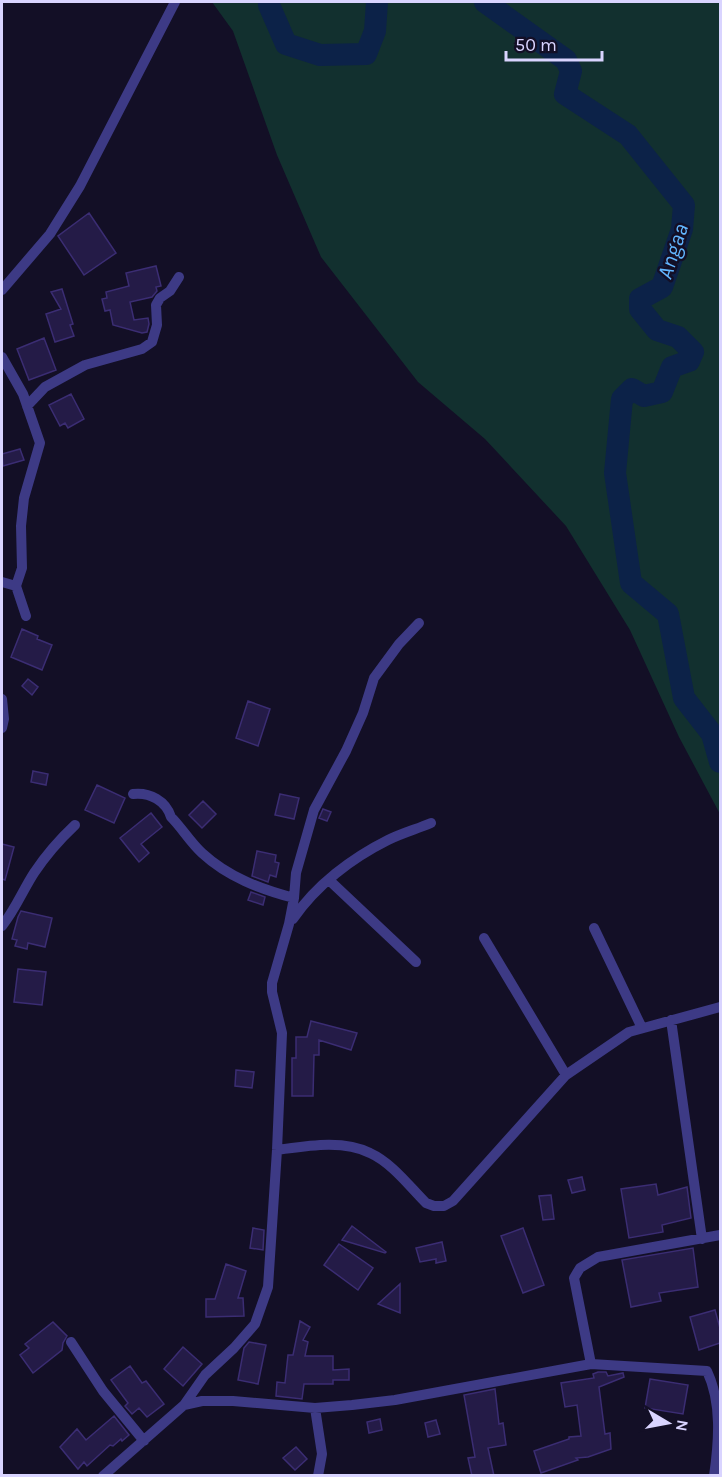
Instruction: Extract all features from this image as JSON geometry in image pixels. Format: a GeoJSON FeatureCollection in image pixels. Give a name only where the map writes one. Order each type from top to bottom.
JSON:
{"type":"FeatureCollection","features":[{"type":"Feature","properties":{"kind":"street"},"geometry":{"type":"LineString","coordinates":[[4,283],[50,234],[80,186],[176,2]]}},
{"type":"Feature","properties":{"kind":"street"},"geometry":{"type":"LineString","coordinates":[[27,406],[45,387],[85,365],[142,348],[152,342],[156,326],[156,305],[160,298],[170,291],[179,277]]}},
{"type":"Feature","properties":{"kind":"street"},"geometry":{"type":"LineString","coordinates":[[2,357],[23,394],[40,443],[24,498],[21,526],[22,567],[16,586],[22,598],[26,616]]}},
{"type":"Feature","properties":{"kind":"street"},"geometry":{"type":"LineString","coordinates":[[2,582],[16,586]]}},
{"type":"Feature","properties":{"kind":"street"},"geometry":{"type":"LineString","coordinates":[[103,1476],[184,1405],[205,1375],[234,1348],[255,1324],[268,1287],[277,1150],[282,1033],[272,983],[289,924],[296,873],[314,810],[346,752],[363,713],[374,678],[399,644],[419,623]]}},
{"type":"Feature","properties":{"kind":"street"},"geometry":{"type":"LineString","coordinates":[[2,699],[4,719],[2,728]]}},
{"type":"Feature","properties":{"kind":"street"},"geometry":{"type":"LineString","coordinates":[[133,794],[140,793],[159,799],[200,851],[227,873],[273,893],[294,898]]}},
{"type":"Feature","properties":{"kind":"street"},"geometry":{"type":"LineString","coordinates":[[289,924],[306,899],[361,855],[390,838],[431,824]]}},
{"type":"Feature","properties":{"kind":"street"},"geometry":{"type":"LineString","coordinates":[[2,926],[19,902],[33,874],[54,845],[75,825]]}},
{"type":"Feature","properties":{"kind":"street"},"geometry":{"type":"LineString","coordinates":[[329,880],[416,962]]}},
{"type":"Feature","properties":{"kind":"street"},"geometry":{"type":"LineString","coordinates":[[594,928],[642,1028]]}},
{"type":"Feature","properties":{"kind":"street"},"geometry":{"type":"LineString","coordinates":[[484,938],[566,1075]]}},
{"type":"Feature","properties":{"kind":"street"},"geometry":{"type":"LineString","coordinates":[[277,1150],[330,1146],[351,1147],[369,1152],[383,1161],[426,1203],[444,1206],[453,1201],[473,1181],[566,1075],[629,1032],[720,1006]]}},
{"type":"Feature","properties":{"kind":"street"},"geometry":{"type":"LineString","coordinates":[[671,1020],[702,1239]]}},
{"type":"Feature","properties":{"kind":"street"},"geometry":{"type":"LineString","coordinates":[[591,1364],[574,1278],[580,1268],[598,1257],[720,1235]]}},
{"type":"Feature","properties":{"kind":"street"},"geometry":{"type":"LineString","coordinates":[[72,1342],[106,1396],[144,1441]]}},
{"type":"Feature","properties":{"kind":"street"},"geometry":{"type":"LineString","coordinates":[[184,1405],[202,1401],[233,1401],[315,1408],[395,1400],[591,1364],[707,1371],[720,1375]]}},
{"type":"Feature","properties":{"kind":"street"},"geometry":{"type":"LineString","coordinates":[[707,1371],[712,1381],[719,1421],[714,1476]]}},
{"type":"Feature","properties":{"kind":"street"},"geometry":{"type":"LineString","coordinates":[[315,1408],[322,1454],[318,1476]]}},
{"type":"Feature","properties":{"kind":"green space"},"geometry":{"type":"Polygon","coordinates":[[[212,2],[720,2],[720,814],[679,737],[630,630],[566,526],[485,439],[418,382],[321,257],[277,155],[233,31],[212,2]]]}},
{"type":"Feature","properties":{"kind":"building"},"geometry":{"type":"Polygon","coordinates":[[[89,213],[116,253],[84,275],[58,236],[89,213]]]}},
{"type":"Feature","properties":{"kind":"building"},"geometry":{"type":"Polygon","coordinates":[[[156,266],[161,286],[156,287],[157,291],[152,297],[130,302],[134,320],[148,318],[147,332],[142,333],[113,325],[110,310],[105,311],[102,299],[107,298],[106,292],[129,286],[126,273],[156,266]]]}},
{"type":"Feature","properties":{"kind":"building"},"geometry":{"type":"Polygon","coordinates":[[[62,289],[73,324],[70,325],[74,336],[55,342],[46,314],[61,309],[51,292],[62,289]]]}},
{"type":"Feature","properties":{"kind":"building"},"geometry":{"type":"Polygon","coordinates":[[[44,338],[56,370],[29,380],[17,349],[44,338]]]}},
{"type":"Feature","properties":{"kind":"building"},"geometry":{"type":"Polygon","coordinates":[[[71,394],[84,419],[68,428],[65,423],[60,426],[49,405],[71,394]]]}},
{"type":"Feature","properties":{"kind":"building"},"geometry":{"type":"Polygon","coordinates":[[[20,449],[24,460],[3,466],[2,454],[20,449]]]}},
{"type":"Feature","properties":{"kind":"building"},"geometry":{"type":"Polygon","coordinates":[[[22,629],[52,645],[42,670],[11,657],[22,629]]]}},
{"type":"Feature","properties":{"kind":"building"},"geometry":{"type":"Polygon","coordinates":[[[28,679],[38,687],[32,695],[22,686],[28,679]]]}},
{"type":"Feature","properties":{"kind":"building"},"geometry":{"type":"Polygon","coordinates":[[[248,701],[270,709],[258,746],[236,738],[248,701]]]}},
{"type":"Feature","properties":{"kind":"building"},"geometry":{"type":"Polygon","coordinates":[[[33,771],[48,774],[46,785],[31,782],[33,771]]]}},
{"type":"Feature","properties":{"kind":"building"},"geometry":{"type":"Polygon","coordinates":[[[97,785],[125,798],[114,823],[85,810],[97,785]]]}},
{"type":"Feature","properties":{"kind":"building"},"geometry":{"type":"Polygon","coordinates":[[[280,794],[299,798],[294,819],[275,815],[280,794]]]}},
{"type":"Feature","properties":{"kind":"building"},"geometry":{"type":"Polygon","coordinates":[[[203,801],[216,814],[202,828],[189,815],[203,801]]]}},
{"type":"Feature","properties":{"kind":"building"},"geometry":{"type":"Polygon","coordinates":[[[323,809],[331,812],[327,821],[319,818],[323,809]]]}},
{"type":"Feature","properties":{"kind":"building"},"geometry":{"type":"Polygon","coordinates":[[[151,813],[162,827],[141,844],[149,853],[139,862],[120,838],[151,813]]]}},
{"type":"Feature","properties":{"kind":"building"},"geometry":{"type":"Polygon","coordinates":[[[2,844],[14,847],[5,880],[2,879],[2,844]]]}},
{"type":"Feature","properties":{"kind":"building"},"geometry":{"type":"Polygon","coordinates":[[[257,851],[276,855],[275,862],[279,863],[276,877],[270,875],[268,882],[252,876],[257,851]]]}},
{"type":"Feature","properties":{"kind":"building"},"geometry":{"type":"Polygon","coordinates":[[[251,892],[265,897],[263,905],[248,900],[251,892]]]}},
{"type":"Feature","properties":{"kind":"building"},"geometry":{"type":"Polygon","coordinates":[[[21,911],[52,918],[45,947],[28,943],[27,949],[15,946],[17,940],[12,939],[21,911]]]}},
{"type":"Feature","properties":{"kind":"building"},"geometry":{"type":"Polygon","coordinates":[[[18,969],[46,972],[42,1005],[14,1002],[18,969]]]}},
{"type":"Feature","properties":{"kind":"building"},"geometry":{"type":"Polygon","coordinates":[[[311,1021],[357,1033],[351,1050],[319,1040],[319,1055],[314,1055],[313,1096],[292,1096],[292,1058],[296,1058],[296,1037],[307,1037],[311,1021]]]}},
{"type":"Feature","properties":{"kind":"building"},"geometry":{"type":"Polygon","coordinates":[[[236,1070],[254,1072],[252,1088],[235,1086],[236,1070]]]}},
{"type":"Feature","properties":{"kind":"building"},"geometry":{"type":"Polygon","coordinates":[[[582,1177],[585,1190],[572,1193],[568,1180],[582,1177]]]}},
{"type":"Feature","properties":{"kind":"building"},"geometry":{"type":"Polygon","coordinates":[[[656,1184],[658,1195],[687,1187],[691,1218],[662,1225],[663,1232],[629,1238],[621,1189],[656,1184]]]}},
{"type":"Feature","properties":{"kind":"building"},"geometry":{"type":"Polygon","coordinates":[[[551,1195],[554,1219],[543,1220],[539,1196],[551,1195]]]}},
{"type":"Feature","properties":{"kind":"building"},"geometry":{"type":"Polygon","coordinates":[[[352,1226],[386,1252],[342,1240],[352,1226]]]}},
{"type":"Feature","properties":{"kind":"building"},"geometry":{"type":"Polygon","coordinates":[[[253,1228],[264,1230],[263,1250],[250,1248],[253,1228]]]}},
{"type":"Feature","properties":{"kind":"building"},"geometry":{"type":"Polygon","coordinates":[[[523,1228],[544,1285],[523,1293],[501,1236],[523,1228]]]}},
{"type":"Feature","properties":{"kind":"building"},"geometry":{"type":"Polygon","coordinates":[[[442,1242],[446,1261],[436,1263],[436,1259],[420,1262],[416,1248],[442,1242]]]}},
{"type":"Feature","properties":{"kind":"building"},"geometry":{"type":"Polygon","coordinates":[[[339,1244],[373,1268],[358,1290],[324,1265],[339,1244]]]}},
{"type":"Feature","properties":{"kind":"building"},"geometry":{"type":"Polygon","coordinates":[[[693,1248],[698,1287],[659,1293],[661,1301],[631,1307],[622,1260],[693,1248]]]}},
{"type":"Feature","properties":{"kind":"building"},"geometry":{"type":"Polygon","coordinates":[[[226,1264],[246,1271],[238,1298],[243,1298],[244,1316],[206,1317],[206,1299],[215,1299],[226,1264]]]}},
{"type":"Feature","properties":{"kind":"building"},"geometry":{"type":"Polygon","coordinates":[[[400,1284],[400,1313],[378,1304],[400,1284]]]}},
{"type":"Feature","properties":{"kind":"building"},"geometry":{"type":"Polygon","coordinates":[[[715,1310],[720,1328],[720,1343],[699,1350],[690,1317],[715,1310]]]}},
{"type":"Feature","properties":{"kind":"building"},"geometry":{"type":"Polygon","coordinates":[[[300,1321],[310,1327],[303,1340],[308,1342],[305,1356],[333,1356],[333,1370],[349,1369],[349,1380],[333,1380],[333,1384],[304,1384],[302,1399],[276,1396],[277,1382],[285,1383],[288,1355],[293,1355],[300,1321]]]}},
{"type":"Feature","properties":{"kind":"building"},"geometry":{"type":"Polygon","coordinates":[[[53,1322],[67,1336],[62,1350],[33,1373],[20,1355],[29,1348],[25,1344],[53,1322]]]}},
{"type":"Feature","properties":{"kind":"building"},"geometry":{"type":"Polygon","coordinates":[[[249,1342],[266,1345],[258,1384],[238,1380],[244,1348],[249,1342]]]}},
{"type":"Feature","properties":{"kind":"building"},"geometry":{"type":"Polygon","coordinates":[[[183,1347],[202,1364],[183,1386],[164,1369],[183,1347]]]}},
{"type":"Feature","properties":{"kind":"building"},"geometry":{"type":"Polygon","coordinates":[[[130,1366],[142,1383],[146,1381],[164,1404],[147,1417],[139,1408],[132,1414],[125,1406],[128,1403],[111,1380],[130,1366]]]}},
{"type":"Feature","properties":{"kind":"building"},"geometry":{"type":"Polygon","coordinates":[[[606,1372],[608,1376],[623,1373],[624,1377],[599,1387],[605,1434],[610,1433],[611,1449],[588,1457],[576,1458],[578,1460],[541,1473],[534,1451],[569,1439],[569,1437],[581,1436],[577,1405],[565,1407],[561,1383],[594,1378],[593,1374],[606,1372]]]}},
{"type":"Feature","properties":{"kind":"building"},"geometry":{"type":"Polygon","coordinates":[[[650,1379],[688,1385],[683,1414],[645,1408],[650,1379]]]}},
{"type":"Feature","properties":{"kind":"building"},"geometry":{"type":"Polygon","coordinates":[[[495,1389],[499,1424],[503,1423],[506,1445],[488,1448],[494,1476],[472,1476],[468,1458],[475,1457],[464,1395],[495,1389]]]}},
{"type":"Feature","properties":{"kind":"building"},"geometry":{"type":"Polygon","coordinates":[[[114,1416],[129,1435],[113,1446],[110,1445],[87,1466],[84,1462],[78,1469],[60,1447],[77,1429],[86,1440],[114,1416]]]}},
{"type":"Feature","properties":{"kind":"building"},"geometry":{"type":"Polygon","coordinates":[[[380,1419],[382,1430],[369,1433],[367,1422],[380,1419]]]}},
{"type":"Feature","properties":{"kind":"building"},"geometry":{"type":"Polygon","coordinates":[[[436,1420],[440,1434],[428,1437],[425,1423],[436,1420]]]}},
{"type":"Feature","properties":{"kind":"building"},"geometry":{"type":"Polygon","coordinates":[[[296,1447],[307,1459],[295,1470],[283,1458],[296,1447]]]}},
{"type":"Feature","properties":{"kind":"waterway","name":"Angaa"},"geometry":{"type":"LineString","coordinates":[[269,2],[286,44],[320,55],[366,54],[375,31],[377,2]]}},
{"type":"Feature","properties":{"kind":"waterway","name":"Angaa"},"geometry":{"type":"LineString","coordinates":[[485,2],[566,60],[571,71],[565,94],[628,135],[684,205],[682,229],[662,287],[640,299],[640,309],[657,330],[678,337],[693,352],[689,361],[672,367],[662,392],[644,396],[632,389],[622,399],[615,473],[631,583],[668,614],[684,698],[712,734],[720,762]]}}]}
